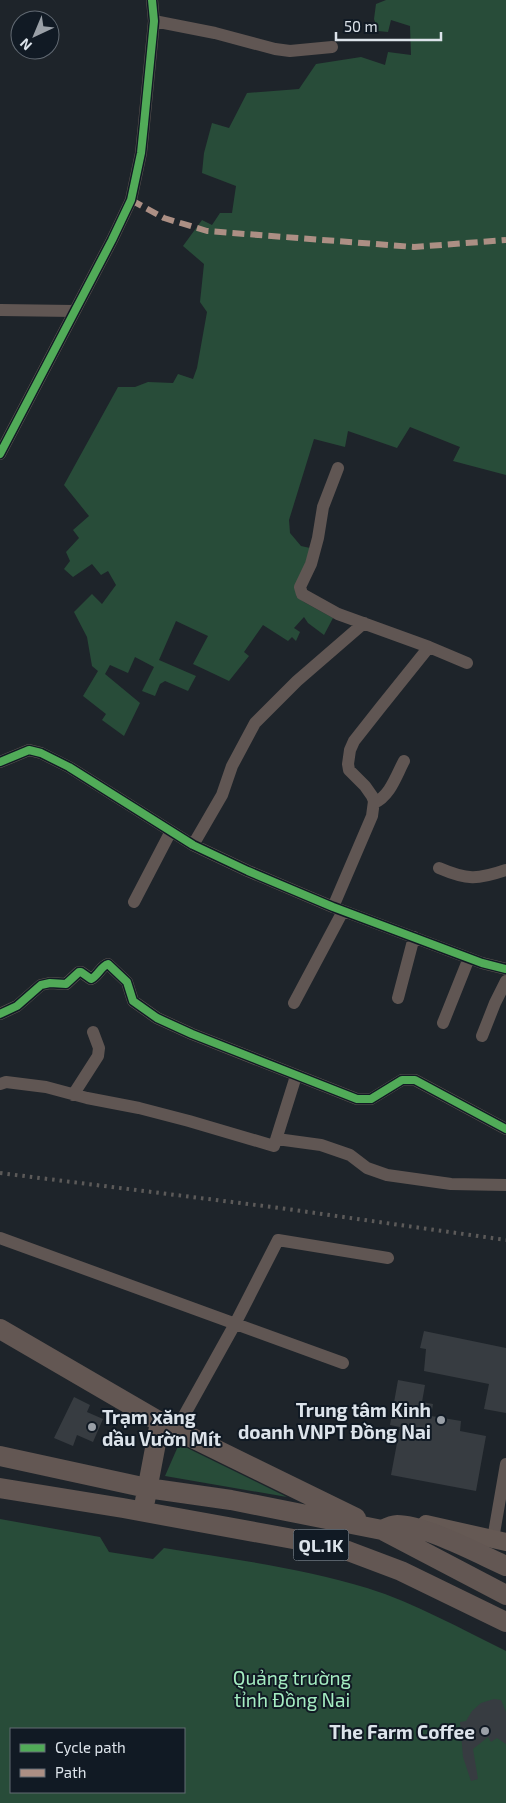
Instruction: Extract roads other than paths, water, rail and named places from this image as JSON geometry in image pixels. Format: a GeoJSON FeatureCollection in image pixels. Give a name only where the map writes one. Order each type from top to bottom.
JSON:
{"type":"FeatureCollection","features":[{"type":"Feature","properties":{"kind":"main road"},"geometry":{"type":"LineString","coordinates":[[0,1329],[168,1426],[388,1527]]}},
{"type":"Feature","properties":{"kind":"main road"},"geometry":{"type":"LineString","coordinates":[[145,1501],[168,1426]]}},
{"type":"Feature","properties":{"kind":"main road","name":"QL.1K"},"geometry":{"type":"LineString","coordinates":[[0,1456],[145,1501],[348,1551],[401,1571],[506,1622]]}},
{"type":"Feature","properties":{"kind":"main road","name":"QL.1K"},"geometry":{"type":"LineString","coordinates":[[0,1488],[122,1508],[170,1492],[231,1500],[430,1533],[499,1552]]}},
{"type":"Feature","properties":{"kind":"main road","name":"QL.1K"},"geometry":{"type":"LineString","coordinates":[[388,1527],[506,1595]]}},
{"type":"Feature","properties":{"kind":"street"},"geometry":{"type":"LineString","coordinates":[[0,454],[4,440],[74,312],[131,200],[141,153],[154,21],[152,0]]}},
{"type":"Feature","properties":{"kind":"street"},"geometry":{"type":"LineString","coordinates":[[154,21],[215,33],[275,49],[290,51],[332,47]]}},
{"type":"Feature","properties":{"kind":"street"},"geometry":{"type":"LineString","coordinates":[[0,310],[74,312]]}},
{"type":"Feature","properties":{"kind":"street"},"geometry":{"type":"LineString","coordinates":[[338,468],[323,507],[311,564],[300,587],[302,594],[338,614],[467,663]]}},
{"type":"Feature","properties":{"kind":"street"},"geometry":{"type":"LineString","coordinates":[[192,845],[222,795],[232,766],[255,723],[297,681],[364,623]]}},
{"type":"Feature","properties":{"kind":"street"},"geometry":{"type":"LineString","coordinates":[[294,1003],[338,909],[372,816],[374,802],[369,790],[349,770],[350,750],[354,741],[374,714],[429,647]]}},
{"type":"Feature","properties":{"kind":"street"},"geometry":{"type":"LineString","coordinates":[[0,762],[28,750],[41,753],[69,767],[192,845],[248,871],[338,909],[496,968],[506,968]]}},
{"type":"Feature","properties":{"kind":"street"},"geometry":{"type":"LineString","coordinates":[[374,802],[380,800],[387,792],[404,761]]}},
{"type":"Feature","properties":{"kind":"street"},"geometry":{"type":"LineString","coordinates":[[134,902],[171,831]]}},
{"type":"Feature","properties":{"kind":"street"},"geometry":{"type":"LineString","coordinates":[[439,868],[460,877],[471,878],[506,870]]}},
{"type":"Feature","properties":{"kind":"street"},"geometry":{"type":"LineString","coordinates":[[398,998],[414,937]]}},
{"type":"Feature","properties":{"kind":"street"},"geometry":{"type":"LineString","coordinates":[[443,1023],[469,958]]}},
{"type":"Feature","properties":{"kind":"street"},"geometry":{"type":"LineString","coordinates":[[0,1014],[17,1006],[41,985],[50,983],[66,984],[81,972],[91,980],[103,966],[108,964],[128,982],[133,1001],[157,1018],[192,1034],[350,1097],[364,1100],[374,1097],[395,1082],[414,1080],[506,1129]]}},
{"type":"Feature","properties":{"kind":"street"},"geometry":{"type":"LineString","coordinates":[[482,1036],[506,981]]}},
{"type":"Feature","properties":{"kind":"street"},"geometry":{"type":"LineString","coordinates":[[73,1095],[98,1056],[99,1048],[93,1032]]}},
{"type":"Feature","properties":{"kind":"street"},"geometry":{"type":"LineString","coordinates":[[0,1084],[6,1082],[31,1085],[189,1120],[274,1146],[296,1076]]}},
{"type":"Feature","properties":{"kind":"street"},"geometry":{"type":"LineString","coordinates":[[277,1139],[322,1145],[350,1155],[367,1168],[387,1176],[452,1184],[506,1185]]}},
{"type":"Feature","properties":{"kind":"street"},"geometry":{"type":"LineString","coordinates":[[0,1238],[344,1363]]}},
{"type":"Feature","properties":{"kind":"street"},"geometry":{"type":"LineString","coordinates":[[168,1426],[235,1324],[278,1240],[388,1258]]}},
{"type":"Feature","properties":{"kind":"street"},"geometry":{"type":"LineString","coordinates":[[499,1552],[506,1464]]}},
{"type":"Feature","properties":{"kind":"railway"},"geometry":{"type":"LineString","coordinates":[[0,1173],[280,1208],[506,1240]]}},
{"type":"Feature","properties":{"kind":"place","name":"Trung tâm Kinh doanh VNPT Đồng Nai"},"geometry":{"type":"Point","coordinates":[441,1420]}},
{"type":"Feature","properties":{"kind":"place","name":"Trạm xăng dầu Vườn Mít"},"geometry":{"type":"Point","coordinates":[92,1427]}},
{"type":"Feature","properties":{"kind":"place","name":"The Farm Coffee"},"geometry":{"type":"Point","coordinates":[485,1731]}},
{"type":"Feature","properties":{"kind":"park label","name":"Quảng trường tỉnh Đồng Nai"},"geometry":{"type":"Point","coordinates":[292,1688]}}]}
